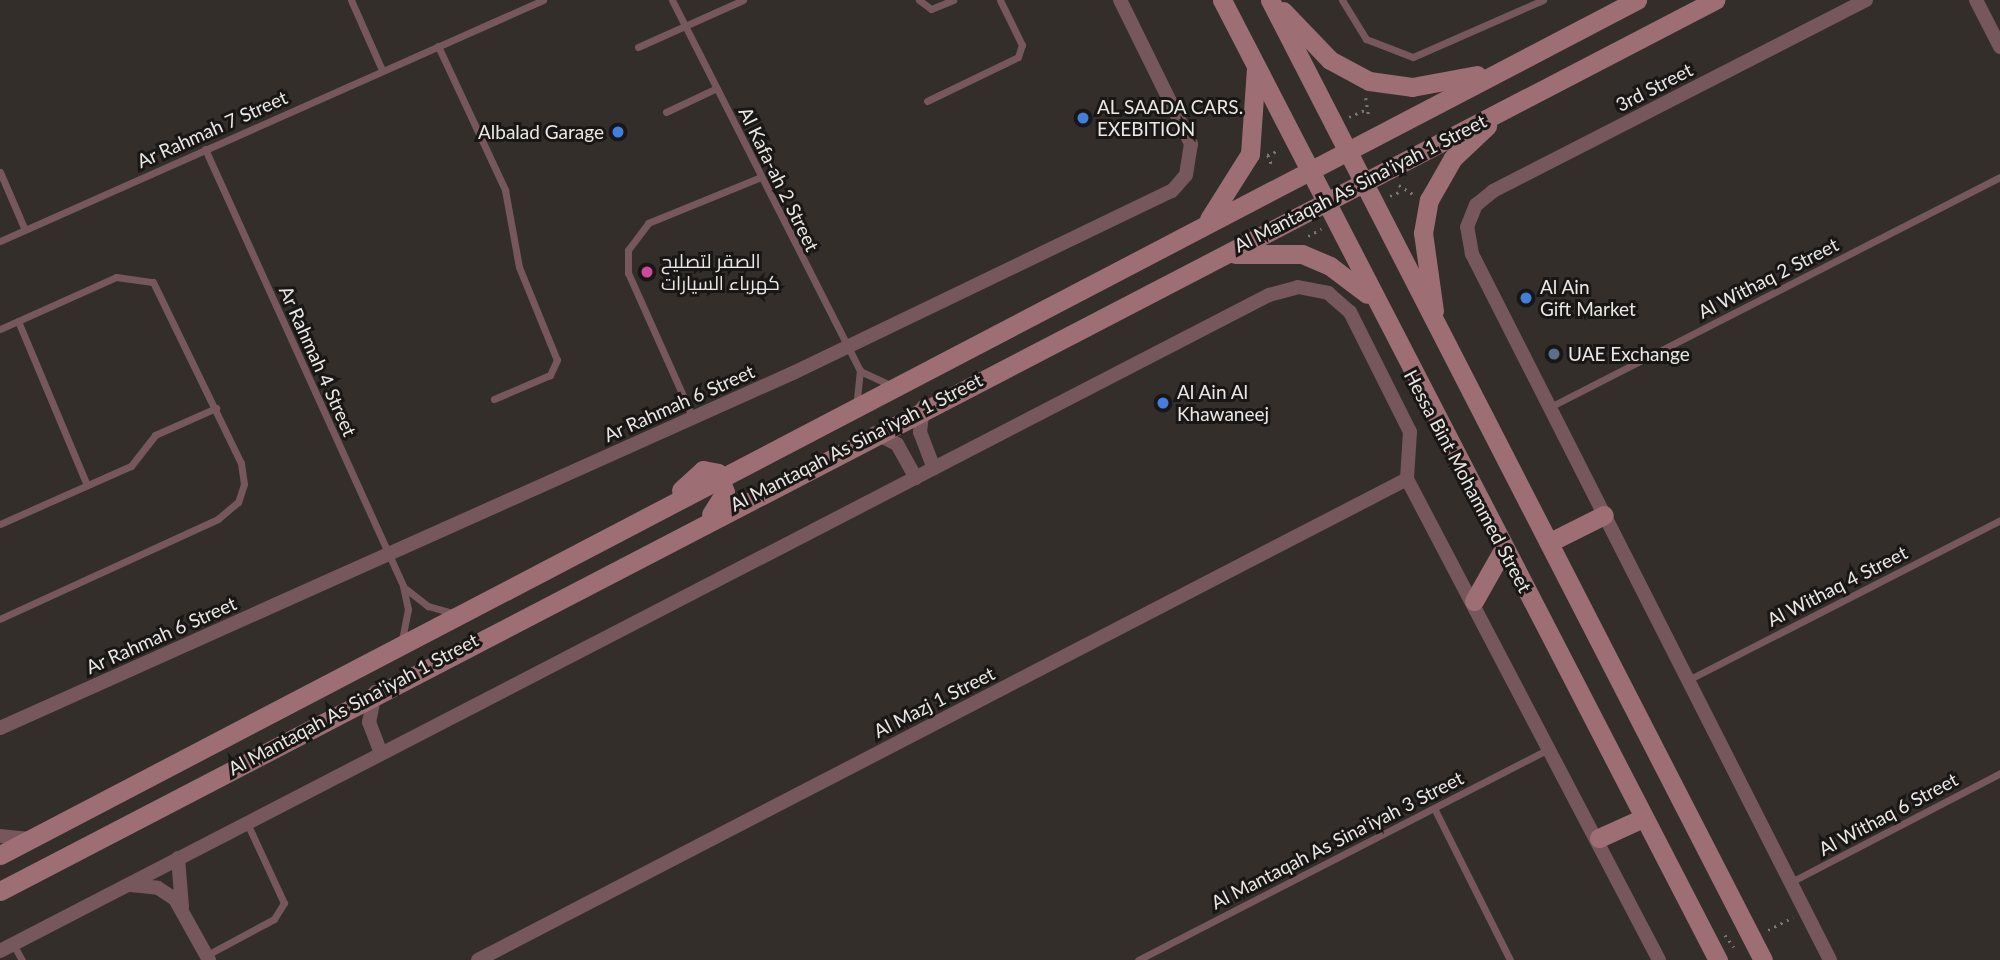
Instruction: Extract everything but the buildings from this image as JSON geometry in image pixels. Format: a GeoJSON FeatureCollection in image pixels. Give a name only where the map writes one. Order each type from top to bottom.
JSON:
{"type":"FeatureCollection","features":[{"type":"Feature","properties":{"kind":"street","name":"Ar Rahmah 6 Street"},"geometry":{"type":"LineString","coordinates":[[0,728],[693,418],[847,347],[1180,184],[1190,166],[1188,134],[1120,0]]}},
{"type":"Feature","properties":{"kind":"street","name":"Hessa Bint Mohammed Street"},"geometry":{"type":"LineString","coordinates":[[1222,0],[1373,299],[1718,960]]}},
{"type":"Feature","properties":{"kind":"street"},"geometry":{"type":"LineString","coordinates":[[1271,0],[1330,60],[1369,80],[1419,87],[1505,68]]}},
{"type":"Feature","properties":{"kind":"street"},"geometry":{"type":"LineString","coordinates":[[1271,0],[1345,151],[1550,542],[1763,960]]}},
{"type":"Feature","properties":{"kind":"street","name":"Al Mantaqah As Sina'iyah 1 Street"},"geometry":{"type":"LineString","coordinates":[[0,855],[1505,68],[1614,7],[1637,0]]}},
{"type":"Feature","properties":{"kind":"street","name":"Al Mantaqah As Sina'iyah 1 Street"},"geometry":{"type":"LineString","coordinates":[[0,891],[376,690],[1715,0]]}},
{"type":"Feature","properties":{"kind":"street","name":"3rd Street"},"geometry":{"type":"LineString","coordinates":[[1550,407],[1472,254],[1469,219],[1493,191],[1866,0]]}},
{"type":"Feature","properties":{"kind":"street"},"geometry":{"type":"LineString","coordinates":[[1976,0],[2000,47]]}},
{"type":"Feature","properties":{"kind":"street"},"geometry":{"type":"LineString","coordinates":[[1204,225],[1247,164],[1256,65]]}},
{"type":"Feature","properties":{"kind":"street"},"geometry":{"type":"LineString","coordinates":[[1435,322],[1423,233],[1429,200],[1453,158],[1501,111]]}},
{"type":"Feature","properties":{"kind":"street"},"geometry":{"type":"LineString","coordinates":[[1217,257],[1259,249],[1302,254],[1330,266],[1373,299]]}},
{"type":"Feature","properties":{"kind":"street"},"geometry":{"type":"LineString","coordinates":[[7,947],[1269,295],[1308,287],[1328,293],[1350,312],[1401,410],[1413,443],[1407,479],[1599,838],[1659,960]]}},
{"type":"Feature","properties":{"kind":"street"},"geometry":{"type":"LineString","coordinates":[[923,407],[920,432],[934,468]]}},
{"type":"Feature","properties":{"kind":"street"},"geometry":{"type":"LineString","coordinates":[[1550,407],[1830,960]]}},
{"type":"Feature","properties":{"kind":"street"},"geometry":{"type":"LineString","coordinates":[[873,433],[897,444],[916,478]]}},
{"type":"Feature","properties":{"kind":"street"},"geometry":{"type":"LineString","coordinates":[[706,520],[724,498],[721,477]]}},
{"type":"Feature","properties":{"kind":"street","name":"Al Mazj 1 Street"},"geometry":{"type":"LineString","coordinates":[[478,960],[1407,479]]}},
{"type":"Feature","properties":{"kind":"street"},"geometry":{"type":"LineString","coordinates":[[1550,542],[1604,515]]}},
{"type":"Feature","properties":{"kind":"street"},"geometry":{"type":"LineString","coordinates":[[1474,601],[1504,548]]}},
{"type":"Feature","properties":{"kind":"street"},"geometry":{"type":"LineString","coordinates":[[376,690],[371,732],[381,753]]}},
{"type":"Feature","properties":{"kind":"street"},"geometry":{"type":"LineString","coordinates":[[335,712],[371,732]]}},
{"type":"Feature","properties":{"kind":"street"},"geometry":{"type":"LineString","coordinates":[[1599,838],[1643,818]]}},
{"type":"Feature","properties":{"kind":"street"},"geometry":{"type":"LineString","coordinates":[[0,836],[30,839]]}},
{"type":"Feature","properties":{"kind":"street"},"geometry":{"type":"LineString","coordinates":[[178,858],[182,907],[208,958]]}},
{"type":"Feature","properties":{"kind":"street"},"geometry":{"type":"LineString","coordinates":[[126,886],[158,888],[182,907]]}},
{"type":"Feature","properties":{"kind":"lane"},"geometry":{"type":"LineString","coordinates":[[351,0],[382,70]]}},
{"type":"Feature","properties":{"kind":"lane","name":"Ar Rahmah 7 Street"},"geometry":{"type":"LineString","coordinates":[[0,241],[543,0]]}},
{"type":"Feature","properties":{"kind":"lane","name":"Al Kafa-ah 2 Street"},"geometry":{"type":"LineString","coordinates":[[673,0],[860,370]]}},
{"type":"Feature","properties":{"kind":"lane"},"geometry":{"type":"LineString","coordinates":[[638,47],[743,0]]}},
{"type":"Feature","properties":{"kind":"lane"},"geometry":{"type":"LineString","coordinates":[[919,0],[931,9],[953,0]]}},
{"type":"Feature","properties":{"kind":"lane"},"geometry":{"type":"LineString","coordinates":[[927,101],[1021,54],[1000,0]]}},
{"type":"Feature","properties":{"kind":"lane"},"geometry":{"type":"LineString","coordinates":[[1342,0],[1366,39],[1413,57],[1442,49],[1543,0]]}},
{"type":"Feature","properties":{"kind":"lane"},"geometry":{"type":"LineString","coordinates":[[438,46],[505,190],[523,279],[557,360],[550,375],[494,399]]}},
{"type":"Feature","properties":{"kind":"lane"},"geometry":{"type":"LineString","coordinates":[[666,112],[717,88]]}},
{"type":"Feature","properties":{"kind":"lane","name":"Ar Rahmah 4 Street"},"geometry":{"type":"LineString","coordinates":[[205,149],[403,586],[408,622],[400,645]]}},
{"type":"Feature","properties":{"kind":"lane"},"geometry":{"type":"LineString","coordinates":[[0,172],[25,230]]}},
{"type":"Feature","properties":{"kind":"lane"},"geometry":{"type":"LineString","coordinates":[[693,418],[628,273],[628,250],[648,223],[761,177]]}},
{"type":"Feature","properties":{"kind":"lane","name":"Al Withaq 2 Street"},"geometry":{"type":"LineString","coordinates":[[1550,407],[2000,177]]}},
{"type":"Feature","properties":{"kind":"lane"},"geometry":{"type":"LineString","coordinates":[[0,329],[116,278],[146,278],[164,293],[244,473],[233,509],[0,619]]}},
{"type":"Feature","properties":{"kind":"lane"},"geometry":{"type":"LineString","coordinates":[[18,321],[87,485]]}},
{"type":"Feature","properties":{"kind":"lane"},"geometry":{"type":"LineString","coordinates":[[852,408],[860,370],[895,386]]}},
{"type":"Feature","properties":{"kind":"lane"},"geometry":{"type":"LineString","coordinates":[[0,524],[131,466],[155,435],[216,408]]}},
{"type":"Feature","properties":{"kind":"lane","name":"Al Withaq 4 Street"},"geometry":{"type":"LineString","coordinates":[[1688,680],[2000,520]]}},
{"type":"Feature","properties":{"kind":"lane","name":"Ar Rahmah 4 Street"},"geometry":{"type":"LineString","coordinates":[[403,586],[428,606],[460,614]]}},
{"type":"Feature","properties":{"kind":"lane","name":"Al Mantaqah As Sina'iyah 3 Street"},"geometry":{"type":"LineString","coordinates":[[1139,960],[1549,748]]}},
{"type":"Feature","properties":{"kind":"lane","name":"Al Withaq 6 Street"},"geometry":{"type":"LineString","coordinates":[[1791,883],[2000,773]]}},
{"type":"Feature","properties":{"kind":"lane"},"geometry":{"type":"LineString","coordinates":[[1434,808],[1510,960]]}},
{"type":"Feature","properties":{"kind":"lane"},"geometry":{"type":"LineString","coordinates":[[208,958],[274,919],[284,903],[247,822]]}},
{"type":"Feature","properties":{"kind":"lane"},"geometry":{"type":"LineString","coordinates":[[7,947],[22,960]]}},
{"type":"Feature","properties":{"kind":"place","name":"AL SAADA CARS. EXEBITION"},"geometry":{"type":"Point","coordinates":[1083,118]}},
{"type":"Feature","properties":{"kind":"place","name":"Albalad Garage"},"geometry":{"type":"Point","coordinates":[618,132]}},
{"type":"Feature","properties":{"kind":"place","name":"الصقر لتصليح كهرباء السيارات"},"geometry":{"type":"Point","coordinates":[647,272]}},
{"type":"Feature","properties":{"kind":"place","name":"Al Ain Gift Market"},"geometry":{"type":"Point","coordinates":[1526,298]}},
{"type":"Feature","properties":{"kind":"place","name":"UAE Exchange"},"geometry":{"type":"Point","coordinates":[1554,354]}},
{"type":"Feature","properties":{"kind":"place","name":"Al Ain Al Khawaneej"},"geometry":{"type":"Point","coordinates":[1163,403]}}]}
